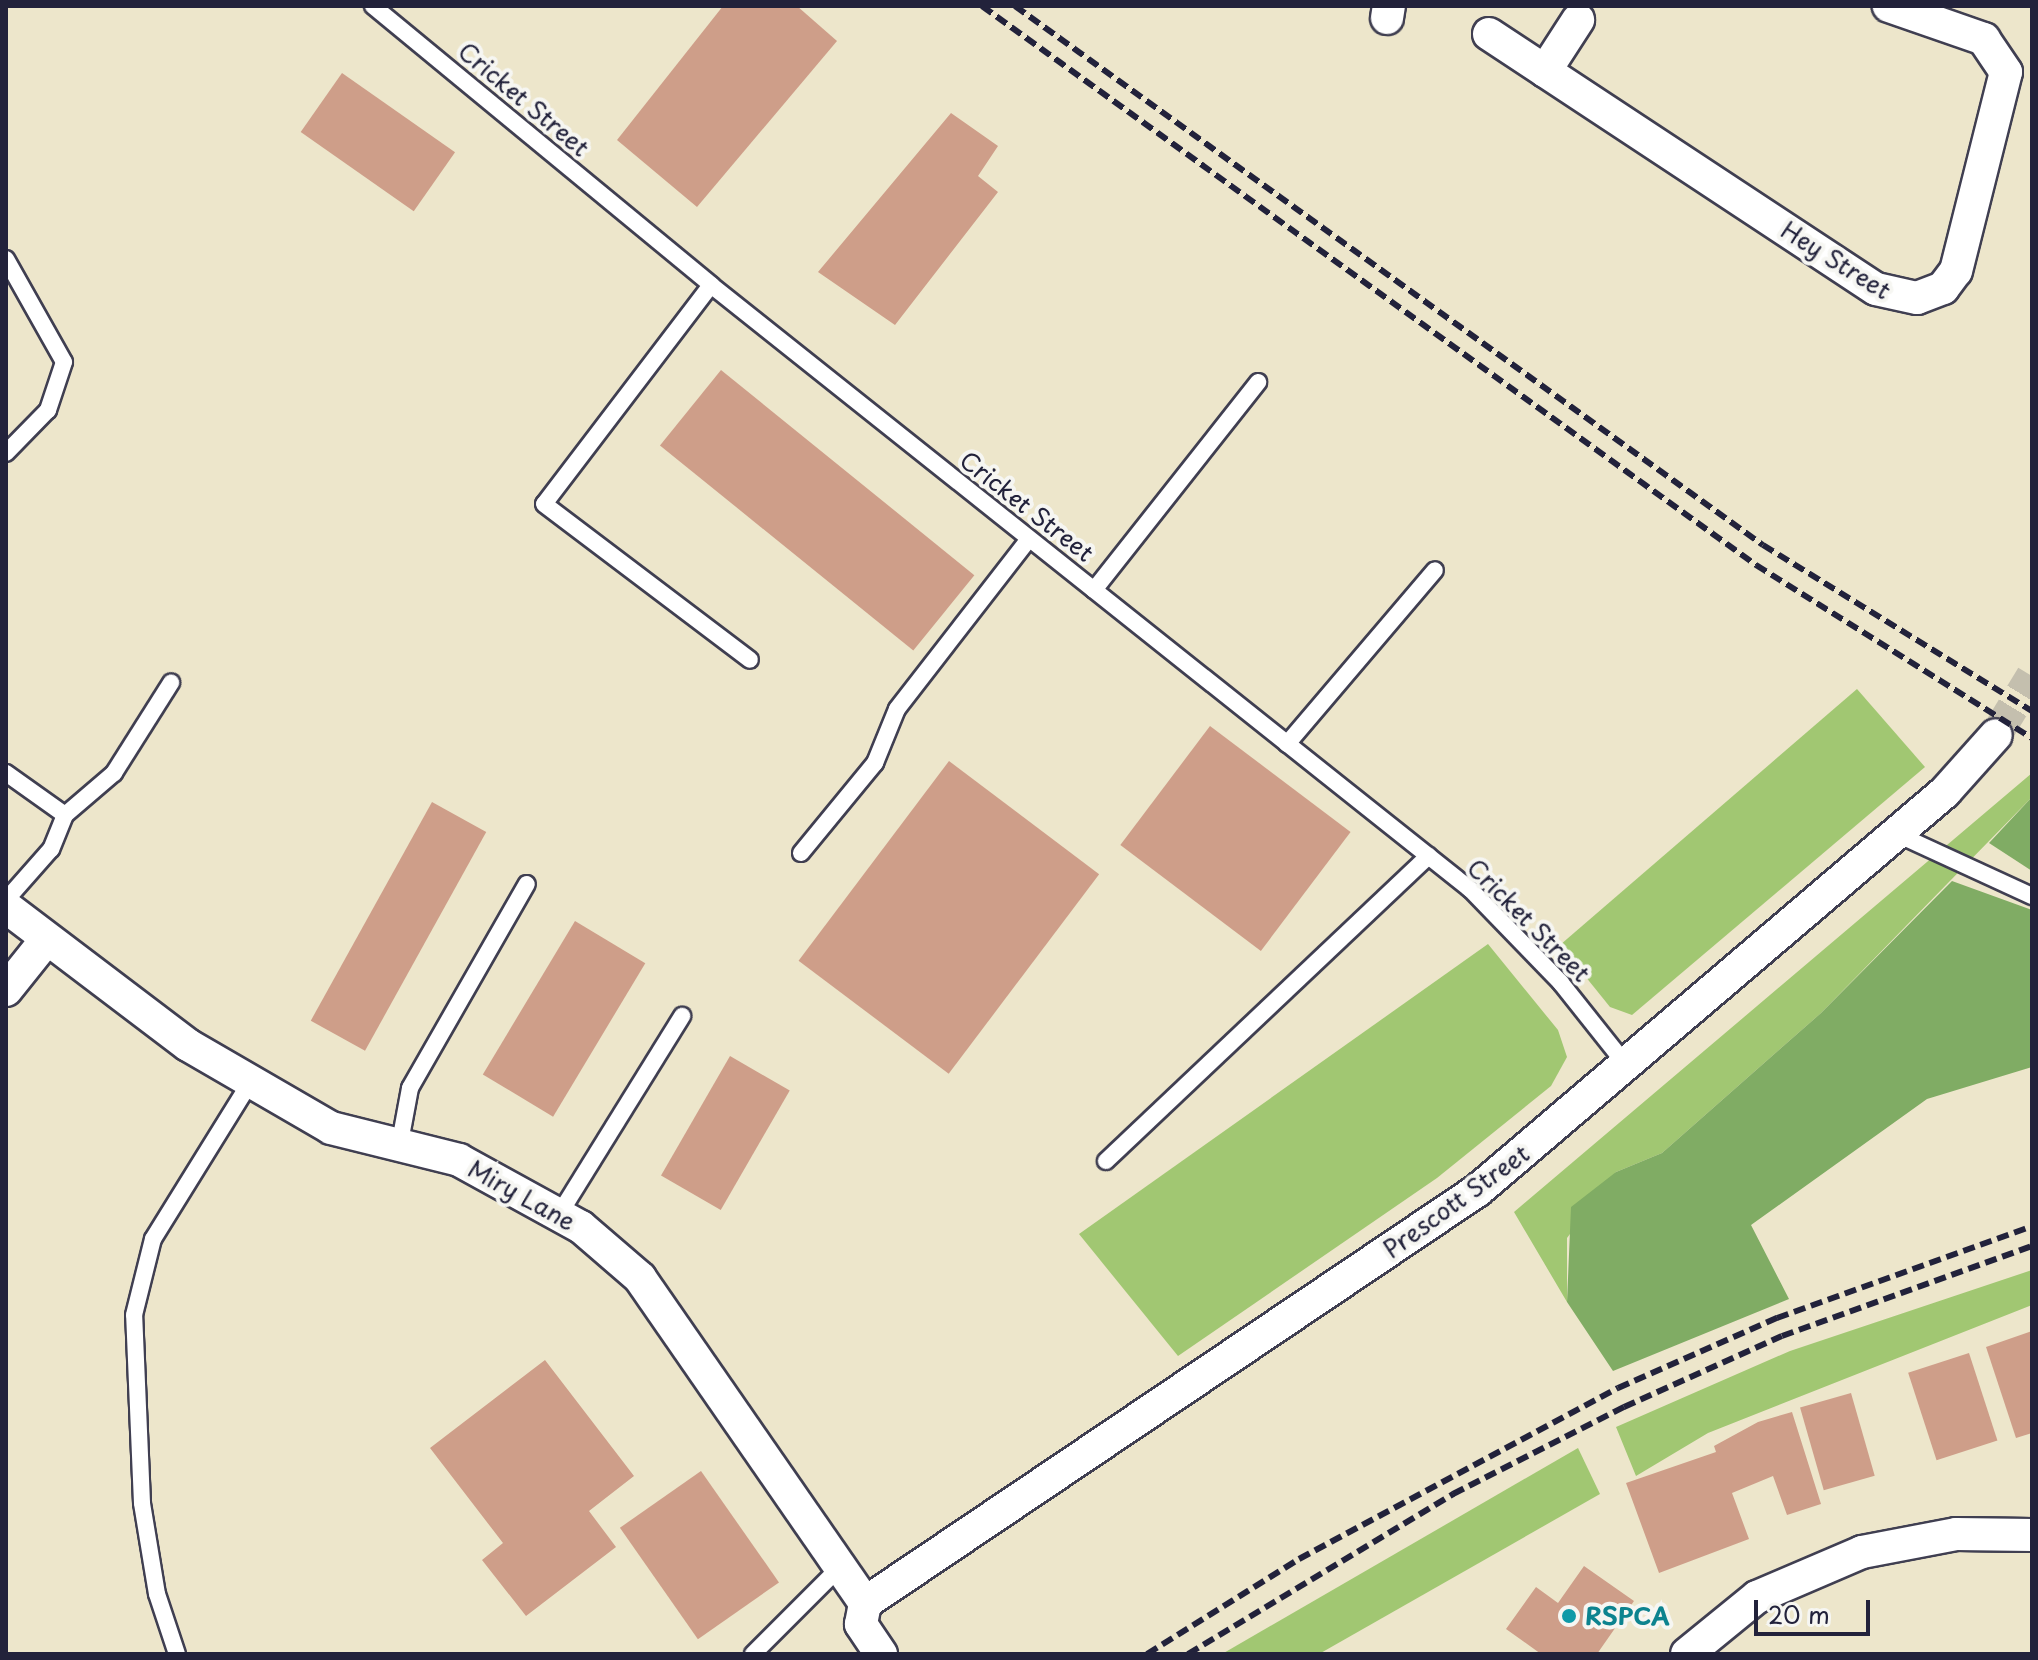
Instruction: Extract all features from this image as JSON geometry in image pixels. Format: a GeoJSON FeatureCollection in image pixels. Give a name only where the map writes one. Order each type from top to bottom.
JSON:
{"type":"FeatureCollection","features":[{"type":"Feature","properties":{"kind":"street","name":"Hey Street"},"geometry":{"type":"LineString","coordinates":[[1489,34],[1876,289],[1917,298],[1943,288],[1956,271],[2006,72],[1984,39],[1889,6]]}},
{"type":"Feature","properties":{"kind":"street"},"geometry":{"type":"LineString","coordinates":[[1545,71],[1578,20]]}},
{"type":"Feature","properties":{"kind":"street","name":"Prescott Street"},"geometry":{"type":"LineString","coordinates":[[865,1603],[1478,1190],[1628,1067],[1895,833],[1996,735]]}},
{"type":"Feature","properties":{"kind":"street","name":"Miry Lane"},"geometry":{"type":"LineString","coordinates":[[6,907],[188,1045],[331,1128],[400,1142],[509,1182],[560,1213],[640,1278],[865,1603],[861,1624],[881,1654]]}},
{"type":"Feature","properties":{"kind":"street"},"geometry":{"type":"LineString","coordinates":[[6,990],[46,940]]}},
{"type":"Feature","properties":{"kind":"street"},"geometry":{"type":"LineString","coordinates":[[1687,1654],[1757,1597],[1862,1552],[1956,1534],[2032,1535]]}},
{"type":"Feature","properties":{"kind":"lane","name":"Cricket Street"},"geometry":{"type":"LineString","coordinates":[[373,6],[711,285],[1428,856],[1561,983],[1628,1067]]}},
{"type":"Feature","properties":{"kind":"lane"},"geometry":{"type":"LineString","coordinates":[[6,259],[64,362],[48,410],[6,453]]}},
{"type":"Feature","properties":{"kind":"lane"},"geometry":{"type":"LineString","coordinates":[[711,285],[544,504],[750,660]]}},
{"type":"Feature","properties":{"kind":"lane"},"geometry":{"type":"LineString","coordinates":[[1094,590],[1258,382]]}},
{"type":"Feature","properties":{"kind":"lane"},"geometry":{"type":"LineString","coordinates":[[801,853],[875,763],[897,709],[1029,539]]}},
{"type":"Feature","properties":{"kind":"lane"},"geometry":{"type":"LineString","coordinates":[[1287,744],[1435,570]]}},
{"type":"Feature","properties":{"kind":"lane"},"geometry":{"type":"LineString","coordinates":[[6,900],[51,849],[65,815],[114,773],[171,683]]}},
{"type":"Feature","properties":{"kind":"lane"},"geometry":{"type":"LineString","coordinates":[[6,773],[65,815]]}},
{"type":"Feature","properties":{"kind":"lane"},"geometry":{"type":"LineString","coordinates":[[1895,833],[2032,896]]}},
{"type":"Feature","properties":{"kind":"lane"},"geometry":{"type":"LineString","coordinates":[[1106,1161],[1428,856]]}},
{"type":"Feature","properties":{"kind":"lane"},"geometry":{"type":"LineString","coordinates":[[400,1142],[410,1088],[527,884]]}},
{"type":"Feature","properties":{"kind":"lane"},"geometry":{"type":"LineString","coordinates":[[560,1213],[682,1016]]}},
{"type":"Feature","properties":{"kind":"lane"},"geometry":{"type":"LineString","coordinates":[[177,1654],[157,1594],[142,1503],[134,1315],[153,1239],[251,1081]]}},
{"type":"Feature","properties":{"kind":"lane"},"geometry":{"type":"LineString","coordinates":[[753,1654],[840,1567]]}},
{"type":"Feature","properties":{"kind":"green space"},"geometry":{"type":"Polygon","coordinates":[[[1857,689],[1925,767],[1632,1015],[1610,1007],[1560,945],[1857,689]]]}},
{"type":"Feature","properties":{"kind":"green space"},"geometry":{"type":"Polygon","coordinates":[[[2032,773],[2032,797],[1821,1013],[1662,1153],[1616,1172],[1567,1238],[1567,1302],[1514,1212],[2032,773]]]}},
{"type":"Feature","properties":{"kind":"green space"},"geometry":{"type":"Polygon","coordinates":[[[2032,797],[2032,871],[1989,843],[2032,797]]]}},
{"type":"Feature","properties":{"kind":"green space"},"geometry":{"type":"Polygon","coordinates":[[[1952,881],[2032,910],[2032,1067],[1927,1099],[1751,1225],[1789,1299],[1613,1371],[1567,1302],[1571,1207],[1616,1172],[1662,1153],[1821,1013],[1952,881]]]}},
{"type":"Feature","properties":{"kind":"green space"},"geometry":{"type":"Polygon","coordinates":[[[1488,944],[1558,1030],[1567,1057],[1551,1086],[1437,1178],[1178,1356],[1079,1234],[1488,944]]]}},
{"type":"Feature","properties":{"kind":"green space"},"geometry":{"type":"Polygon","coordinates":[[[2032,1270],[2032,1305],[1708,1433],[1636,1476],[1616,1427],[1790,1351],[2032,1270]]]}},
{"type":"Feature","properties":{"kind":"green space"},"geometry":{"type":"Polygon","coordinates":[[[1578,1448],[1600,1494],[1319,1654],[1222,1654],[1578,1448]]]}},
{"type":"Feature","properties":{"kind":"building"},"geometry":{"type":"Polygon","coordinates":[[[723,6],[797,6],[837,41],[697,207],[617,140],[723,6]]]}},
{"type":"Feature","properties":{"kind":"building"},"geometry":{"type":"Polygon","coordinates":[[[342,73],[455,152],[414,211],[301,132],[342,73]]]}},
{"type":"Feature","properties":{"kind":"building"},"geometry":{"type":"Polygon","coordinates":[[[951,113],[998,146],[978,176],[998,192],[895,325],[818,272],[951,113]]]}},
{"type":"Feature","properties":{"kind":"building"},"geometry":{"type":"Polygon","coordinates":[[[721,370],[974,575],[913,651],[660,445],[721,370]]]}},
{"type":"Feature","properties":{"kind":"building"},"geometry":{"type":"Polygon","coordinates":[[[1210,726],[1351,832],[1261,951],[1120,845],[1210,726]]]}},
{"type":"Feature","properties":{"kind":"building"},"geometry":{"type":"Polygon","coordinates":[[[949,761],[1099,874],[949,1074],[799,961],[949,761]]]}},
{"type":"Feature","properties":{"kind":"building"},"geometry":{"type":"Polygon","coordinates":[[[432,802],[486,832],[365,1051],[311,1021],[432,802]]]}},
{"type":"Feature","properties":{"kind":"building"},"geometry":{"type":"Polygon","coordinates":[[[575,921],[645,963],[553,1117],[483,1074],[575,921]]]}},
{"type":"Feature","properties":{"kind":"building"},"geometry":{"type":"Polygon","coordinates":[[[730,1056],[790,1090],[721,1210],[661,1176],[730,1056]]]}},
{"type":"Feature","properties":{"kind":"building"},"geometry":{"type":"Polygon","coordinates":[[[2032,1331],[2032,1433],[2016,1438],[1986,1347],[2032,1331]]]}},
{"type":"Feature","properties":{"kind":"building"},"geometry":{"type":"Polygon","coordinates":[[[1969,1353],[1997,1440],[1937,1460],[1908,1373],[1969,1353]]]}},
{"type":"Feature","properties":{"kind":"building"},"geometry":{"type":"Polygon","coordinates":[[[545,1360],[634,1476],[589,1511],[616,1547],[526,1616],[482,1560],[503,1543],[430,1448],[545,1360]]]}},
{"type":"Feature","properties":{"kind":"building"},"geometry":{"type":"Polygon","coordinates":[[[1851,1393],[1875,1476],[1824,1490],[1800,1408],[1851,1393]]]}},
{"type":"Feature","properties":{"kind":"building"},"geometry":{"type":"Polygon","coordinates":[[[1792,1412],[1821,1504],[1787,1515],[1773,1476],[1732,1493],[1749,1539],[1659,1573],[1626,1483],[1716,1452],[1714,1446],[1758,1422],[1792,1412]]]}},
{"type":"Feature","properties":{"kind":"building"},"geometry":{"type":"Polygon","coordinates":[[[701,1471],[779,1582],[698,1639],[620,1528],[701,1471]]]}},
{"type":"Feature","properties":{"kind":"building","name":"RSPCA"},"geometry":{"type":"Polygon","coordinates":[[[1584,1566],[1634,1601],[1597,1654],[1541,1654],[1506,1629],[1536,1587],[1558,1603],[1584,1566]]]}},
{"type":"Feature","properties":{"kind":"tunnel"},"geometry":{"type":"LineString","coordinates":[[1996,735],[2032,676]]}},
{"type":"Feature","properties":{"kind":"railway"},"geometry":{"type":"LineString","coordinates":[[982,6],[1756,565],[2032,738]]}},
{"type":"Feature","properties":{"kind":"railway"},"geometry":{"type":"LineString","coordinates":[[1015,6],[1763,545],[2032,711]]}},
{"type":"Feature","properties":{"kind":"railway"},"geometry":{"type":"LineString","coordinates":[[1147,1654],[1299,1559],[1618,1388],[1777,1318],[2032,1226]]}},
{"type":"Feature","properties":{"kind":"railway"},"geometry":{"type":"LineString","coordinates":[[1188,1654],[1453,1494],[1624,1407],[1782,1336],[2032,1246]]}},
{"type":"Feature","properties":{"kind":"place","name":"RSPCA"},"geometry":{"type":"Point","coordinates":[1569,1616]}}]}
